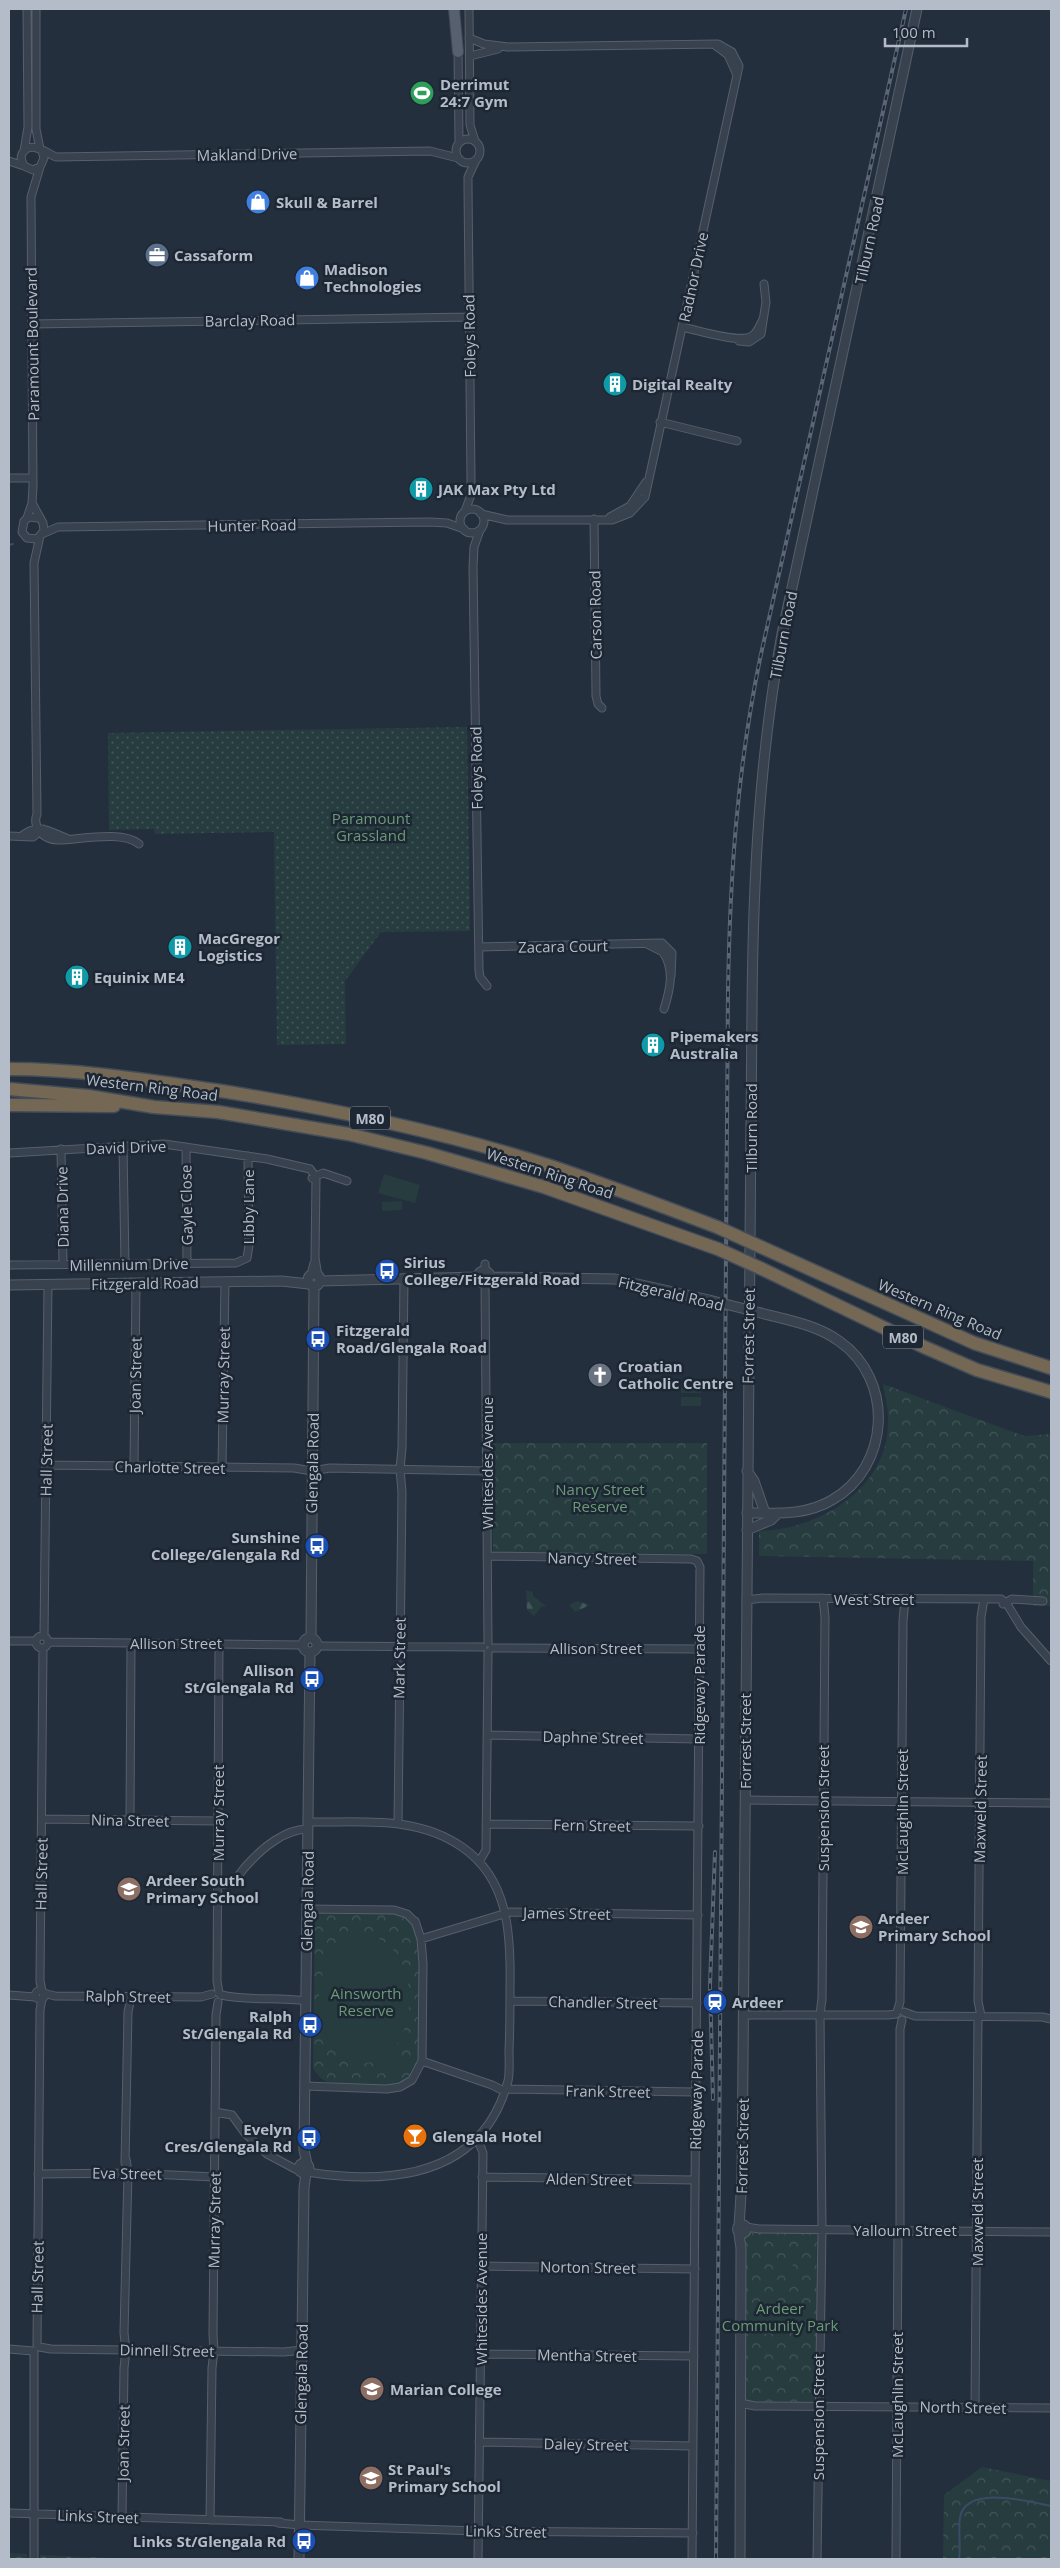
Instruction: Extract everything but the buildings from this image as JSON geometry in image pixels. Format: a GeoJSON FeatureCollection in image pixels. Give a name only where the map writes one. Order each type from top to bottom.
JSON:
{"type":"FeatureCollection","features":[{"type":"Feature","properties":{"kind":"highway","name":"Western Ring Road"},"geometry":{"type":"LineString","coordinates":[[9,1068],[57,1069],[278,1099],[384,1121],[549,1166],[620,1190],[717,1227],[974,1343],[1051,1368]]}},
{"type":"Feature","properties":{"kind":"highway","name":"Western Ring Road"},"geometry":{"type":"LineString","coordinates":[[9,1089],[88,1096],[154,1107],[218,1112],[281,1121],[427,1153],[585,1200],[718,1249],[755,1271],[977,1370],[1051,1392]]}},
{"type":"Feature","properties":{"kind":"highway"},"geometry":{"type":"LineString","coordinates":[[9,1105],[154,1107]]}},
{"type":"Feature","properties":{"kind":"main road"},"geometry":{"type":"LineString","coordinates":[[456,9],[458,52]]}},
{"type":"Feature","properties":{"kind":"street"},"geometry":{"type":"LineString","coordinates":[[25,166],[22,160],[28,127],[26,9]]}},
{"type":"Feature","properties":{"kind":"street"},"geometry":{"type":"LineString","coordinates":[[9,160],[33,170],[41,166],[44,158],[36,129],[36,9]]}},
{"type":"Feature","properties":{"kind":"street"},"geometry":{"type":"LineString","coordinates":[[458,52],[458,144],[456,152],[460,159],[468,163],[476,160],[480,148],[475,142],[470,125],[469,9]]}},
{"type":"Feature","properties":{"kind":"street","name":"Tilburn Road"},"geometry":{"type":"LineString","coordinates":[[755,1271],[755,862],[774,679],[917,9]]}},
{"type":"Feature","properties":{"kind":"street","name":"Radnor Drive"},"geometry":{"type":"LineString","coordinates":[[469,38],[484,44],[508,47],[712,44],[726,47],[732,52],[740,66],[648,479],[630,506],[605,519],[498,520],[480,512]]}},
{"type":"Feature","properties":{"kind":"street","name":"Radnor Drive"},"geometry":{"type":"LineString","coordinates":[[470,56],[508,47]]}},
{"type":"Feature","properties":{"kind":"street"},"geometry":{"type":"LineString","coordinates":[[458,144],[465,139],[475,142]]}},
{"type":"Feature","properties":{"kind":"street","name":"Makland Drive"},"geometry":{"type":"LineString","coordinates":[[41,150],[56,157],[438,151],[458,144]]}},
{"type":"Feature","properties":{"kind":"street"},"geometry":{"type":"LineString","coordinates":[[9,160],[34,146],[41,150]]}},
{"type":"Feature","properties":{"kind":"street","name":"Makland Drive"},"geometry":{"type":"LineString","coordinates":[[438,151],[460,159]]}},
{"type":"Feature","properties":{"kind":"street","name":"Makland Drive"},"geometry":{"type":"LineString","coordinates":[[41,166],[56,157]]}},
{"type":"Feature","properties":{"kind":"street","name":"Foleys Road"},"geometry":{"type":"LineString","coordinates":[[460,159],[468,177],[471,496],[464,513]]}},
{"type":"Feature","properties":{"kind":"street","name":"Foleys Road"},"geometry":{"type":"LineString","coordinates":[[468,177],[476,160]]}},
{"type":"Feature","properties":{"kind":"street","name":"Paramount Boulevard"},"geometry":{"type":"LineString","coordinates":[[25,166],[33,185]]}},
{"type":"Feature","properties":{"kind":"street","name":"Paramount Boulevard"},"geometry":{"type":"LineString","coordinates":[[26,518],[32,503],[33,478],[31,201],[33,185],[41,166]]}},
{"type":"Feature","properties":{"kind":"street"},"geometry":{"type":"LineString","coordinates":[[682,327],[734,338],[753,335],[764,319],[766,302],[764,284]]}},
{"type":"Feature","properties":{"kind":"street","name":"Barclay Road"},"geometry":{"type":"LineString","coordinates":[[32,324],[469,317]]}},
{"type":"Feature","properties":{"kind":"street"},"geometry":{"type":"LineString","coordinates":[[660,422],[736,441]]}},
{"type":"Feature","properties":{"kind":"street"},"geometry":{"type":"LineString","coordinates":[[9,478],[33,478]]}},
{"type":"Feature","properties":{"kind":"street","name":"Foleys Road"},"geometry":{"type":"LineString","coordinates":[[471,496],[480,512]]}},
{"type":"Feature","properties":{"kind":"street","name":"Paramount Boulevard"},"geometry":{"type":"LineString","coordinates":[[32,503],[39,519]]}},
{"type":"Feature","properties":{"kind":"street"},"geometry":{"type":"LineString","coordinates":[[480,512],[484,520],[481,528],[465,530],[461,522],[464,513],[480,512]]}},
{"type":"Feature","properties":{"kind":"street","name":"Hunter Road"},"geometry":{"type":"LineString","coordinates":[[447,523],[464,513]]}},
{"type":"Feature","properties":{"kind":"street"},"geometry":{"type":"LineString","coordinates":[[35,553],[21,528],[26,518],[39,519],[44,527],[35,553],[37,814],[40,830],[53,839],[122,838],[139,844]]}},
{"type":"Feature","properties":{"kind":"street","name":"Hunter Road"},"geometry":{"type":"LineString","coordinates":[[39,519],[58,528]]}},
{"type":"Feature","properties":{"kind":"street","name":"Carson Road"},"geometry":{"type":"LineString","coordinates":[[594,519],[596,696],[598,704],[602,708]]}},
{"type":"Feature","properties":{"kind":"street","name":"Radnor Drive"},"geometry":{"type":"LineString","coordinates":[[481,528],[498,520]]}},
{"type":"Feature","properties":{"kind":"street","name":"Hunter Road"},"geometry":{"type":"LineString","coordinates":[[41,535],[58,528],[447,523],[465,530]]}},
{"type":"Feature","properties":{"kind":"street","name":"Foleys Road"},"geometry":{"type":"LineString","coordinates":[[481,528],[474,547],[479,947],[480,977],[487,986]]}},
{"type":"Feature","properties":{"kind":"street","name":"Foleys Road"},"geometry":{"type":"LineString","coordinates":[[465,530],[474,547]]}},
{"type":"Feature","properties":{"kind":"street"},"geometry":{"type":"LineString","coordinates":[[27,538],[34,540],[41,535]]}},
{"type":"Feature","properties":{"kind":"street"},"geometry":{"type":"LineString","coordinates":[[9,836],[23,835],[40,830]]}},
{"type":"Feature","properties":{"kind":"street","name":"Zacara Court"},"geometry":{"type":"LineString","coordinates":[[479,947],[647,944],[663,952],[667,958],[670,976],[670,996],[664,1009]]}},
{"type":"Feature","properties":{"kind":"street","name":"David Drive"},"geometry":{"type":"LineString","coordinates":[[9,1153],[164,1144],[248,1156],[301,1168],[315,1177]]}},
{"type":"Feature","properties":{"kind":"street"},"geometry":{"type":"LineString","coordinates":[[124,1146],[125,1264]]}},
{"type":"Feature","properties":{"kind":"street","name":"Gayle Close"},"geometry":{"type":"LineString","coordinates":[[186,1147],[187,1263]]}},
{"type":"Feature","properties":{"kind":"street","name":"Diana Drive"},"geometry":{"type":"LineString","coordinates":[[61,1150],[63,1264]]}},
{"type":"Feature","properties":{"kind":"street","name":"Libby Lane"},"geometry":{"type":"LineString","coordinates":[[247,1258],[248,1156]]}},
{"type":"Feature","properties":{"kind":"street"},"geometry":{"type":"LineString","coordinates":[[314,1280],[315,1177],[328,1175],[346,1181]]}},
{"type":"Feature","properties":{"kind":"street","name":"Millennium Drive"},"geometry":{"type":"LineString","coordinates":[[9,1265],[236,1262],[247,1258]]}},
{"type":"Feature","properties":{"kind":"street","name":"Forrest Street"},"geometry":{"type":"LineString","coordinates":[[739,2559],[741,2248],[743,2229],[741,2208],[747,1471],[755,1271]]}},
{"type":"Feature","properties":{"kind":"street","name":"Fitzgerald Road"},"geometry":{"type":"LineString","coordinates":[[9,1285],[281,1281],[485,1274],[615,1279],[709,1300],[809,1326],[840,1341],[865,1368],[873,1382],[879,1414],[875,1446],[869,1461],[853,1485],[831,1501],[806,1511],[747,1513]]}},
{"type":"Feature","properties":{"kind":"street","name":"Whitesides Avenue"},"geometry":{"type":"LineString","coordinates":[[479,1862],[486,1850],[488,1736],[485,1274]]}},
{"type":"Feature","properties":{"kind":"street","name":"Mark Street"},"geometry":{"type":"LineString","coordinates":[[398,1823],[404,1278]]}},
{"type":"Feature","properties":{"kind":"street","name":"Glengala Road"},"geometry":{"type":"LineString","coordinates":[[299,2559],[314,1280]]}},
{"type":"Feature","properties":{"kind":"street","name":"Murray Street"},"geometry":{"type":"LineString","coordinates":[[222,1467],[225,1282]]}},
{"type":"Feature","properties":{"kind":"street","name":"Joan Street"},"geometry":{"type":"LineString","coordinates":[[134,1466],[136,1283]]}},
{"type":"Feature","properties":{"kind":"street","name":"Hall Street"},"geometry":{"type":"LineString","coordinates":[[34,2559],[48,1284]]}},
{"type":"Feature","properties":{"kind":"street","name":"Charlotte Street"},"geometry":{"type":"LineString","coordinates":[[46,1465],[487,1471]]}},
{"type":"Feature","properties":{"kind":"street"},"geometry":{"type":"LineString","coordinates":[[747,1471],[754,1481],[765,1513]]}},
{"type":"Feature","properties":{"kind":"street"},"geometry":{"type":"LineString","coordinates":[[747,1530],[771,1520],[778,1513]]}},
{"type":"Feature","properties":{"kind":"street","name":"Nancy Street"},"geometry":{"type":"LineString","coordinates":[[487,1556],[697,1561]]}},
{"type":"Feature","properties":{"kind":"street","name":"Ridgeway Parade"},"geometry":{"type":"LineString","coordinates":[[692,2559],[700,1649],[700,1567],[697,1561]]}},
{"type":"Feature","properties":{"kind":"street","name":"West Street"},"geometry":{"type":"LineString","coordinates":[[746,1598],[983,1599],[1005,1603],[1012,1599],[1043,1601]]}},
{"type":"Feature","properties":{"kind":"street","name":"Suspension Street"},"geometry":{"type":"LineString","coordinates":[[817,2559],[825,1598]]}},
{"type":"Feature","properties":{"kind":"street","name":"McLaughlin Street"},"geometry":{"type":"LineString","coordinates":[[896,2559],[903,1599]]}},
{"type":"Feature","properties":{"kind":"street","name":"Maxweld Street"},"geometry":{"type":"LineString","coordinates":[[975,2408],[981,1617],[983,1599]]}},
{"type":"Feature","properties":{"kind":"street"},"geometry":{"type":"LineString","coordinates":[[1005,1603],[1010,1618],[1021,1627],[1051,1661]]}},
{"type":"Feature","properties":{"kind":"street"},"geometry":{"type":"LineString","coordinates":[[9,1641],[36,1641],[39,1636],[45,1642]]}},
{"type":"Feature","properties":{"kind":"street","name":"Allison Street"},"geometry":{"type":"LineString","coordinates":[[45,1642],[700,1649]]}},
{"type":"Feature","properties":{"kind":"street"},"geometry":{"type":"LineString","coordinates":[[130,1820],[131,1643]]}},
{"type":"Feature","properties":{"kind":"street","name":"Murray Street"},"geometry":{"type":"LineString","coordinates":[[210,2520],[219,1644]]}},
{"type":"Feature","properties":{"kind":"street","name":"Daphne Street"},"geometry":{"type":"LineString","coordinates":[[488,1736],[699,1739]]}},
{"type":"Feature","properties":{"kind":"street"},"geometry":{"type":"LineString","coordinates":[[745,1800],[1051,1803]]}},
{"type":"Feature","properties":{"kind":"street","name":"Nina Street"},"geometry":{"type":"LineString","coordinates":[[42,1819],[218,1821]]}},
{"type":"Feature","properties":{"kind":"street"},"geometry":{"type":"LineString","coordinates":[[215,2112],[232,2115],[257,2145],[274,2158],[287,2165],[321,2174],[385,2176],[416,2173],[448,2161],[475,2140],[491,2119],[505,2088],[511,1940],[506,1913],[494,1884],[479,1862],[464,1848],[437,1832],[398,1823],[308,1825],[273,1842],[250,1861],[234,1881],[218,1883]]}},
{"type":"Feature","properties":{"kind":"street","name":"Fern Street"},"geometry":{"type":"LineString","coordinates":[[486,1824],[699,1826]]}},
{"type":"Feature","properties":{"kind":"street"},"geometry":{"type":"LineString","coordinates":[[305,2086],[379,2089],[400,2087],[412,2080],[422,2061],[423,1939],[415,1921],[407,1914],[394,1910],[307,1909]]}},
{"type":"Feature","properties":{"kind":"street","name":"James Street"},"geometry":{"type":"LineString","coordinates":[[423,1939],[506,1913],[698,1915]]}},
{"type":"Feature","properties":{"kind":"street","name":"Ralph Street"},"geometry":{"type":"LineString","coordinates":[[9,1995],[306,1998]]}},
{"type":"Feature","properties":{"kind":"street","name":"Joan Street"},"geometry":{"type":"LineString","coordinates":[[122,2516],[128,1996]]}},
{"type":"Feature","properties":{"kind":"street","name":"Chandler Street"},"geometry":{"type":"LineString","coordinates":[[510,2001],[697,2003]]}},
{"type":"Feature","properties":{"kind":"street"},"geometry":{"type":"LineString","coordinates":[[743,2014],[1042,2017],[1051,2019]]}},
{"type":"Feature","properties":{"kind":"street"},"geometry":{"type":"LineString","coordinates":[[1042,2017],[1051,2014]]}},
{"type":"Feature","properties":{"kind":"street","name":"Frank Street"},"geometry":{"type":"LineString","coordinates":[[422,2061],[492,2085],[521,2090],[695,2092]]}},
{"type":"Feature","properties":{"kind":"street","name":"Whitesides Avenue"},"geometry":{"type":"LineString","coordinates":[[475,2140],[480,2149],[482,2159],[478,2559]]}},
{"type":"Feature","properties":{"kind":"street","name":"Eva Street"},"geometry":{"type":"LineString","coordinates":[[38,2172],[214,2174]]}},
{"type":"Feature","properties":{"kind":"street","name":"Alden Street"},"geometry":{"type":"LineString","coordinates":[[482,2177],[695,2180]]}},
{"type":"Feature","properties":{"kind":"street","name":"Yallourn Street"},"geometry":{"type":"LineString","coordinates":[[743,2229],[1051,2232]]}},
{"type":"Feature","properties":{"kind":"street","name":"Norton Street"},"geometry":{"type":"LineString","coordinates":[[481,2266],[695,2268]]}},
{"type":"Feature","properties":{"kind":"street","name":"Dinnell Street"},"geometry":{"type":"LineString","coordinates":[[9,2349],[302,2352]]}},
{"type":"Feature","properties":{"kind":"street","name":"Mentha Street"},"geometry":{"type":"LineString","coordinates":[[481,2354],[694,2356]]}},
{"type":"Feature","properties":{"kind":"street","name":"North Street"},"geometry":{"type":"LineString","coordinates":[[740,2406],[1051,2408]]}},
{"type":"Feature","properties":{"kind":"street","name":"Daley Street"},"geometry":{"type":"LineString","coordinates":[[479,2442],[693,2446]]}},
{"type":"Feature","properties":{"kind":"street","name":"Links Street"},"geometry":{"type":"LineString","coordinates":[[9,2513],[478,2531],[693,2533]]}},
{"type":"Feature","properties":{"kind":"green space","name":"Paramount Grassland"},"geometry":{"type":"Polygon","coordinates":[[[467,727],[470,931],[381,932],[345,981],[346,1044],[277,1045],[274,832],[155,834],[154,829],[109,830],[108,733],[467,727]]]}},
{"type":"Feature","properties":{"kind":"green space"},"geometry":{"type":"Polygon","coordinates":[[[384,1174],[420,1185],[415,1203],[378,1193],[384,1174]]]}},
{"type":"Feature","properties":{"kind":"green space"},"geometry":{"type":"Polygon","coordinates":[[[402,1201],[402,1210],[382,1211],[382,1202],[402,1201]]]}},
{"type":"Feature","properties":{"kind":"green space"},"geometry":{"type":"Polygon","coordinates":[[[681,1384],[701,1384],[701,1393],[681,1393],[681,1384]]]}},
{"type":"Feature","properties":{"kind":"green space"},"geometry":{"type":"Polygon","coordinates":[[[883,1384],[1024,1436],[1051,1434],[1051,1606],[1033,1606],[1033,1561],[759,1556],[759,1531],[782,1529],[826,1514],[846,1501],[863,1485],[876,1467],[885,1446],[888,1423],[883,1384]]]}},
{"type":"Feature","properties":{"kind":"green space"},"geometry":{"type":"Polygon","coordinates":[[[681,1397],[701,1397],[701,1406],[681,1406],[681,1397]]]}},
{"type":"Feature","properties":{"kind":"green space","name":"Nancy Street Reserve"},"geometry":{"type":"Polygon","coordinates":[[[492,1443],[707,1443],[707,1554],[493,1553],[492,1443]]]}},
{"type":"Feature","properties":{"kind":"green space"},"geometry":{"type":"Polygon","coordinates":[[[526,1590],[533,1592],[533,1596],[546,1606],[541,1607],[534,1616],[527,1610],[526,1590]]]}},
{"type":"Feature","properties":{"kind":"green space"},"geometry":{"type":"Polygon","coordinates":[[[577,1601],[590,1605],[575,1612],[569,1605],[577,1601]]]}},
{"type":"Feature","properties":{"kind":"green space","name":"Ainsworth Reserve"},"geometry":{"type":"Polygon","coordinates":[[[321,1912],[395,1913],[408,1919],[414,1926],[418,1937],[421,1968],[419,2053],[412,2076],[400,2084],[381,2087],[341,2085],[324,2081],[313,2068],[315,1914],[321,1912]]]}},
{"type":"Feature","properties":{"kind":"green space"},"geometry":{"type":"Polygon","coordinates":[[[369,1936],[387,1944],[400,1960],[407,1981],[409,2003],[405,2025],[396,2045],[382,2058],[363,2063],[344,2057],[330,2042],[322,2022],[319,1998],[323,1975],[332,1955],[347,1941],[369,1936]]]}},
{"type":"Feature","properties":{"kind":"green space"},"geometry":{"type":"Polygon","coordinates":[[[396,2057],[400,2065],[372,2077],[368,2069],[396,2057]]]}},
{"type":"Feature","properties":{"kind":"green space","name":"Ardeer Community Park"},"geometry":{"type":"Polygon","coordinates":[[[748,2233],[817,2233],[816,2397],[811,2403],[743,2402],[745,2236],[748,2233]]]}},
{"type":"Feature","properties":{"kind":"green space"},"geometry":{"type":"Polygon","coordinates":[[[791,2260],[796,2275],[787,2278],[781,2263],[791,2260]]]}},
{"type":"Feature","properties":{"kind":"green space"},"geometry":{"type":"Polygon","coordinates":[[[982,2467],[1051,2481],[1051,2559],[943,2559],[944,2495],[982,2467]]]}},
{"type":"Feature","properties":{"kind":"green space"},"geometry":{"type":"Polygon","coordinates":[[[9,2553],[27,2554],[27,2559],[9,2559],[9,2553]]]}},
{"type":"Feature","properties":{"kind":"green space"},"geometry":{"type":"Polygon","coordinates":[[[40,2555],[135,2559],[40,2559],[40,2555]]]}},
{"type":"Feature","properties":{"kind":"waterway"},"geometry":{"type":"LineString","coordinates":[[9,545],[13,544]]}},
{"type":"Feature","properties":{"kind":"waterway"},"geometry":{"type":"LineString","coordinates":[[959,2559],[960,2517],[965,2507],[974,2501],[986,2498],[1000,2498],[1051,2506]]}},
{"type":"Feature","properties":{"kind":"railway"},"geometry":{"type":"LineString","coordinates":[[716,2559],[728,991],[736,822],[746,739],[761,654],[906,9]]}},
{"type":"Feature","properties":{"kind":"railway"},"geometry":{"type":"LineString","coordinates":[[713,2099],[710,1985],[715,1852]]}},
{"type":"Feature","properties":{"kind":"place","name":"Derrimut 24:7 Gym"},"geometry":{"type":"Point","coordinates":[422,93]}},
{"type":"Feature","properties":{"kind":"place","name":"Skull & Barrel"},"geometry":{"type":"Point","coordinates":[258,202]}},
{"type":"Feature","properties":{"kind":"place","name":"Cassaform"},"geometry":{"type":"Point","coordinates":[157,255]}},
{"type":"Feature","properties":{"kind":"place","name":"Madison Technologies"},"geometry":{"type":"Point","coordinates":[307,278]}},
{"type":"Feature","properties":{"kind":"place","name":"Digital Realty"},"geometry":{"type":"Point","coordinates":[615,384]}},
{"type":"Feature","properties":{"kind":"place","name":"JAK Max Pty Ltd"},"geometry":{"type":"Point","coordinates":[421,489]}},
{"type":"Feature","properties":{"kind":"place","name":"MacGregor Logistics"},"geometry":{"type":"Point","coordinates":[180,947]}},
{"type":"Feature","properties":{"kind":"place","name":"Equinix ME4"},"geometry":{"type":"Point","coordinates":[77,977]}},
{"type":"Feature","properties":{"kind":"place","name":"Pipemakers Australia"},"geometry":{"type":"Point","coordinates":[653,1045]}},
{"type":"Feature","properties":{"kind":"place","name":"Sirius College/Fitzgerald Road"},"geometry":{"type":"Point","coordinates":[387,1271]}},
{"type":"Feature","properties":{"kind":"place","name":"Fitzgerald Road/Glengala Road"},"geometry":{"type":"Point","coordinates":[318,1339]}},
{"type":"Feature","properties":{"kind":"place","name":"Croatian Catholic Centre"},"geometry":{"type":"Point","coordinates":[600,1375]}},
{"type":"Feature","properties":{"kind":"place","name":"Sunshine College/Glengala Rd"},"geometry":{"type":"Point","coordinates":[317,1546]}},
{"type":"Feature","properties":{"kind":"place","name":"Allison St/Glengala Rd"},"geometry":{"type":"Point","coordinates":[312,1679]}},
{"type":"Feature","properties":{"kind":"place","name":"Ardeer South Primary School"},"geometry":{"type":"Point","coordinates":[129,1889]}},
{"type":"Feature","properties":{"kind":"place","name":"Ardeer Primary School"},"geometry":{"type":"Point","coordinates":[861,1927]}},
{"type":"Feature","properties":{"kind":"place","name":"Ardeer"},"geometry":{"type":"Point","coordinates":[715,2002]}},
{"type":"Feature","properties":{"kind":"place","name":"Ralph St/Glengala Rd"},"geometry":{"type":"Point","coordinates":[310,2025]}},
{"type":"Feature","properties":{"kind":"place","name":"Glengala Hotel"},"geometry":{"type":"Point","coordinates":[415,2136]}},
{"type":"Feature","properties":{"kind":"place","name":"Evelyn Cres/Glengala Rd"},"geometry":{"type":"Point","coordinates":[309,2138]}},
{"type":"Feature","properties":{"kind":"place","name":"Marian College"},"geometry":{"type":"Point","coordinates":[372,2389]}},
{"type":"Feature","properties":{"kind":"place","name":"St Paul's Primary School"},"geometry":{"type":"Point","coordinates":[371,2478]}},
{"type":"Feature","properties":{"kind":"place","name":"Links St/Glengala Rd"},"geometry":{"type":"Point","coordinates":[304,2541]}}]}
